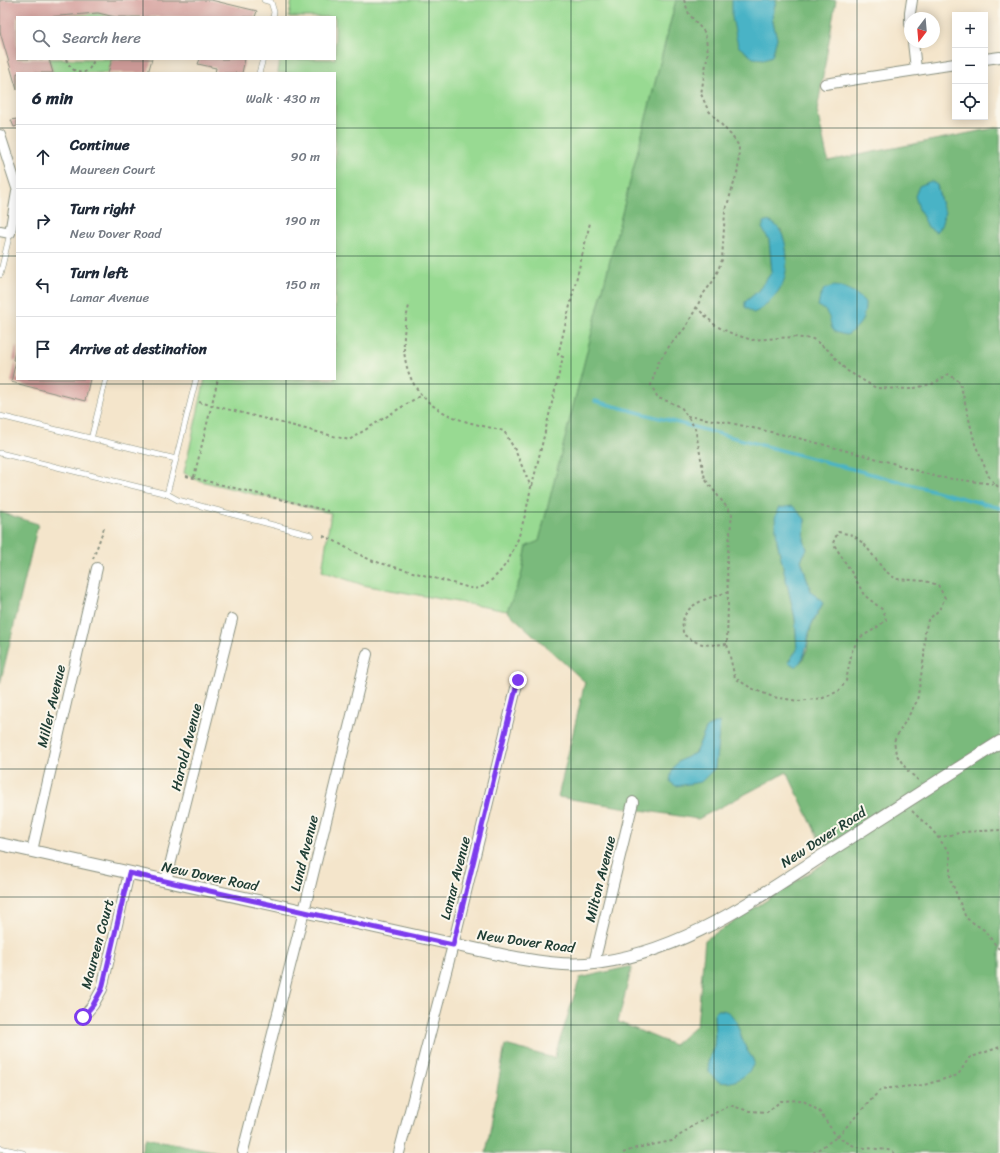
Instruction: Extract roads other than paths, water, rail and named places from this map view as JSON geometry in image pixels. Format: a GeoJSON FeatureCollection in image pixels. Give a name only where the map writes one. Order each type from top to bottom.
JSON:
{"type":"FeatureCollection","features":[{"type":"Feature","properties":{"kind":"street"},"geometry":{"type":"LineString","coordinates":[[910,12],[912,0]]}},
{"type":"Feature","properties":{"kind":"street"},"geometry":{"type":"LineString","coordinates":[[913,48],[916,69]]}},
{"type":"Feature","properties":{"kind":"street"},"geometry":{"type":"LineString","coordinates":[[988,59],[1000,57]]}},
{"type":"Feature","properties":{"kind":"street"},"geometry":{"type":"LineString","coordinates":[[825,84],[952,64]]}},
{"type":"Feature","properties":{"kind":"street"},"geometry":{"type":"LineString","coordinates":[[0,135],[16,185]]}},
{"type":"Feature","properties":{"kind":"street"},"geometry":{"type":"LineString","coordinates":[[5,232],[16,195]]}},
{"type":"Feature","properties":{"kind":"street","name":"Miller Avenue"},"geometry":{"type":"LineString","coordinates":[[32,851],[94,567]]}},
{"type":"Feature","properties":{"kind":"street","name":"Harold Avenue"},"geometry":{"type":"LineString","coordinates":[[166,881],[232,619]]}},
{"type":"Feature","properties":{"kind":"street","name":"Lund Avenue"},"geometry":{"type":"LineString","coordinates":[[243,1151],[367,654]]}},
{"type":"Feature","properties":{"kind":"street","name":"Lamar Avenue"},"geometry":{"type":"LineString","coordinates":[[399,1153],[453,945],[518,680]]}},
{"type":"Feature","properties":{"kind":"street","name":"New Dover Road"},"geometry":{"type":"LineString","coordinates":[[0,844],[511,957],[543,962],[572,964],[594,963],[650,950],[684,938],[708,927],[765,893],[1000,742]]}},
{"type":"Feature","properties":{"kind":"street","name":"Milton Avenue"},"geometry":{"type":"LineString","coordinates":[[594,963],[633,802]]}},
{"type":"Feature","properties":{"kind":"street","name":"Maureen Court"},"geometry":{"type":"LineString","coordinates":[[83,1017],[93,1005],[102,989],[129,873]]}},
{"type":"Feature","properties":{"kind":"lane"},"geometry":{"type":"LineString","coordinates":[[264,0],[271,2],[274,12],[273,16]]}},
{"type":"Feature","properties":{"kind":"lane"},"geometry":{"type":"LineString","coordinates":[[260,72],[263,60]]}},
{"type":"Feature","properties":{"kind":"lane"},"geometry":{"type":"LineString","coordinates":[[0,276],[5,232]]}},
{"type":"Feature","properties":{"kind":"lane"},"geometry":{"type":"LineString","coordinates":[[91,439],[106,380]]}},
{"type":"Feature","properties":{"kind":"lane"},"geometry":{"type":"LineString","coordinates":[[167,494],[196,380]]}},
{"type":"Feature","properties":{"kind":"lane"},"geometry":{"type":"LineString","coordinates":[[0,416],[176,459]]}},
{"type":"Feature","properties":{"kind":"lane"},"geometry":{"type":"LineString","coordinates":[[0,453],[167,494],[178,500],[311,535]]}},
{"type":"Feature","properties":{"kind":"lane"},"geometry":{"type":"LineString","coordinates":[[0,1148],[23,1153]]}},
{"type":"Feature","properties":{"kind":"water"},"geometry":{"type":"Polygon","coordinates":[[[732,0],[776,0],[772,18],[777,38],[772,56],[764,59],[753,58],[738,46],[732,17],[732,0]]]}},
{"type":"Feature","properties":{"kind":"water"},"geometry":{"type":"Polygon","coordinates":[[[931,181],[937,185],[945,212],[941,226],[936,232],[928,227],[919,209],[915,196],[919,186],[931,181]]]}},
{"type":"Feature","properties":{"kind":"water"},"geometry":{"type":"Polygon","coordinates":[[[765,221],[773,223],[779,229],[783,237],[786,246],[787,266],[783,283],[778,292],[762,309],[753,313],[745,307],[745,302],[757,292],[772,272],[769,240],[762,228],[765,221]]]}},
{"type":"Feature","properties":{"kind":"water"},"geometry":{"type":"Polygon","coordinates":[[[834,286],[851,291],[865,302],[861,322],[847,335],[840,334],[833,330],[826,312],[818,306],[824,289],[834,286]]]}},
{"type":"Feature","properties":{"kind":"water"},"geometry":{"type":"Polygon","coordinates":[[[793,506],[805,519],[804,540],[807,549],[801,560],[811,591],[823,603],[811,626],[803,658],[796,667],[788,662],[797,650],[795,618],[777,541],[775,518],[778,508],[793,506]]]}},
{"type":"Feature","properties":{"kind":"water"},"geometry":{"type":"Polygon","coordinates":[[[720,722],[715,768],[701,782],[676,786],[670,782],[672,770],[681,760],[695,753],[707,727],[720,722]]]}},
{"type":"Feature","properties":{"kind":"water"},"geometry":{"type":"Polygon","coordinates":[[[717,1010],[724,1010],[733,1017],[746,1048],[754,1062],[752,1067],[745,1075],[734,1081],[718,1081],[709,1072],[708,1062],[714,1046],[715,1036],[714,1014],[717,1010]]]}},
{"type":"Feature","properties":{"kind":"waterway"},"geometry":{"type":"LineString","coordinates":[[595,401],[1000,508]]}}]}
